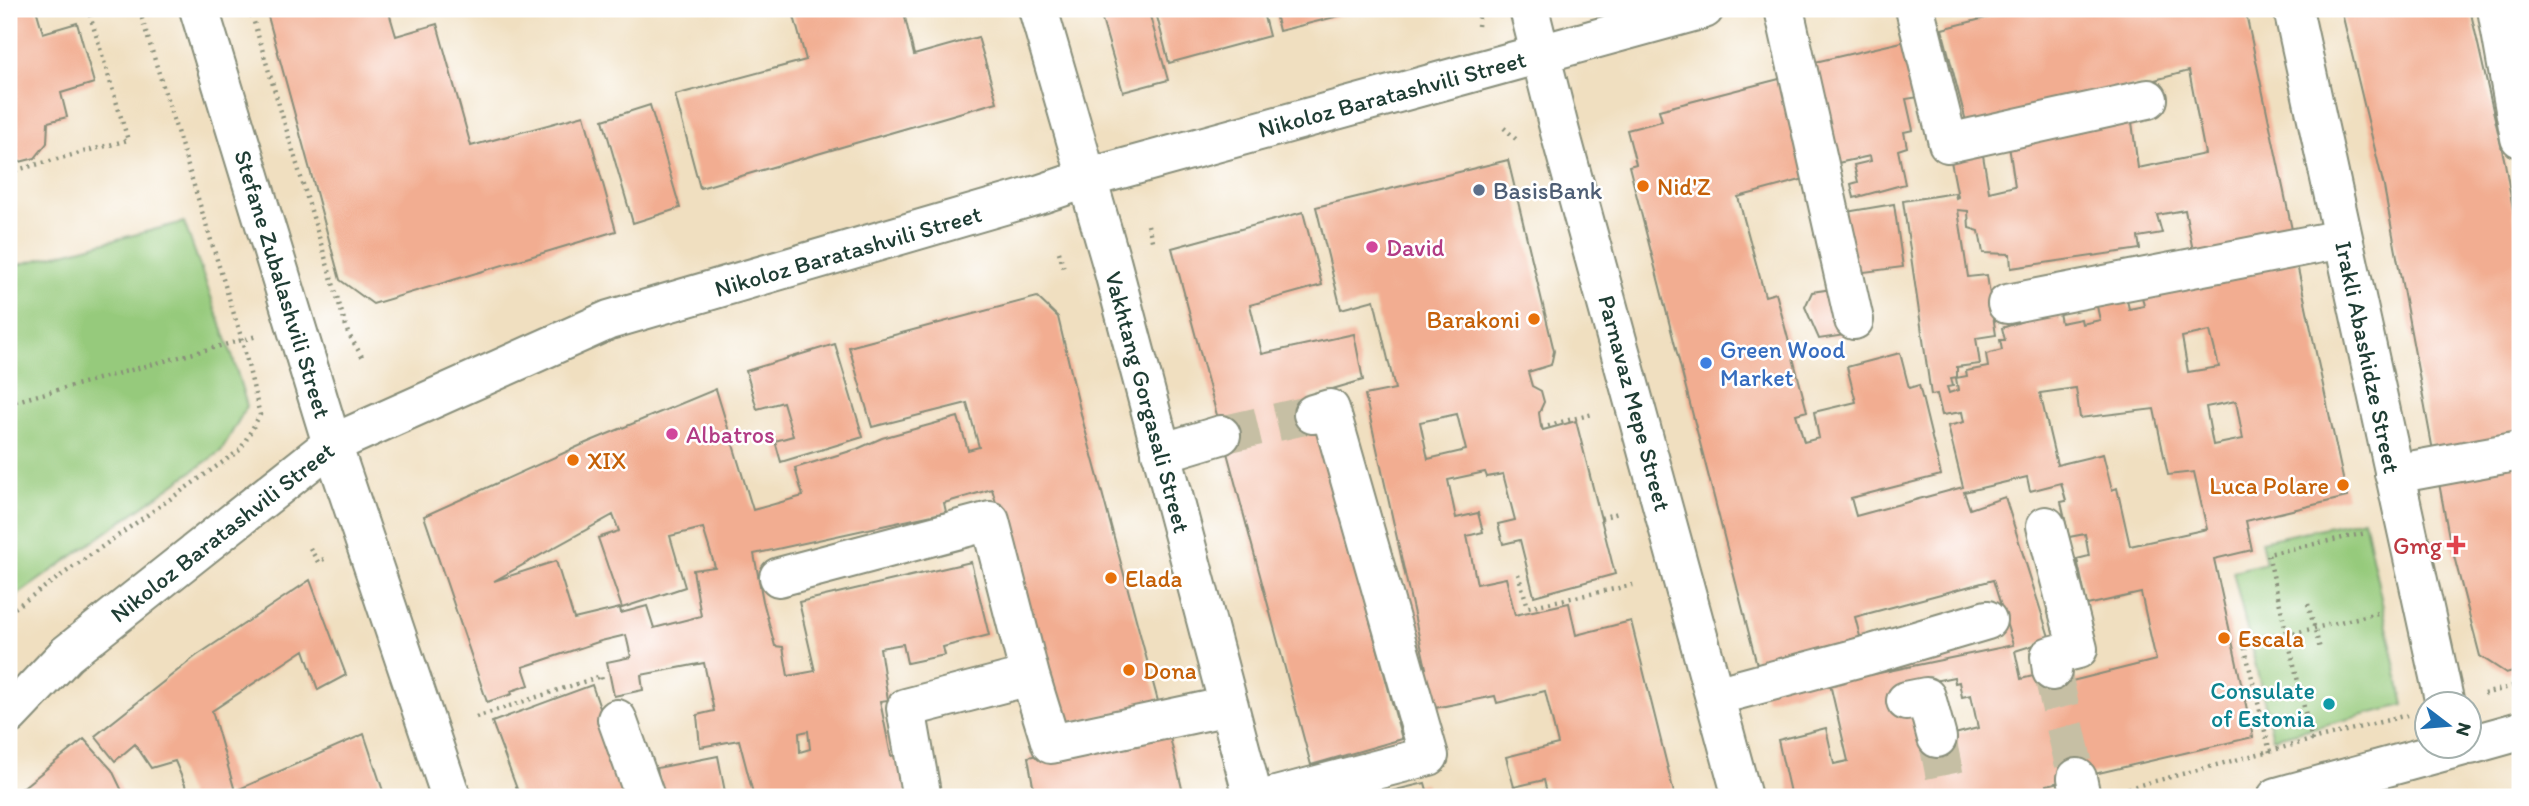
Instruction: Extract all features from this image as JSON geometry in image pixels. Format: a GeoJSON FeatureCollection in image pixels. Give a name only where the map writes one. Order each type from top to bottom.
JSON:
{"type":"FeatureCollection","features":[{"type":"Feature","properties":{"kind":"street","name":"Stefane Zubalashvili Street"},"geometry":{"type":"LineString","coordinates":[[199,9],[332,444],[451,797]]}},
{"type":"Feature","properties":{"kind":"street","name":"Vakhtang Gorgasali Street"},"geometry":{"type":"LineString","coordinates":[[1038,9],[1088,178],[1253,797]]}},
{"type":"Feature","properties":{"kind":"street","name":"Parnavaz Mepe Street"},"geometry":{"type":"LineString","coordinates":[[1529,9],[1742,797]]}},
{"type":"Feature","properties":{"kind":"street","name":"Nikoloz Baratashvili Street"},"geometry":{"type":"LineString","coordinates":[[9,715],[67,654],[332,444],[609,320],[1088,178],[1704,9]]}},
{"type":"Feature","properties":{"kind":"street"},"geometry":{"type":"LineString","coordinates":[[1784,9],[1854,320]]}},
{"type":"Feature","properties":{"kind":"street"},"geometry":{"type":"LineString","coordinates":[[1915,9],[1948,143],[2148,99]]}},
{"type":"Feature","properties":{"kind":"street","name":"Irakli Abashidze Street"},"geometry":{"type":"LineString","coordinates":[[2293,9],[2442,690]]}},
{"type":"Feature","properties":{"kind":"street"},"geometry":{"type":"LineString","coordinates":[[2497,9],[2520,138]]}},
{"type":"Feature","properties":{"kind":"street"},"geometry":{"type":"LineString","coordinates":[[2007,304],[2342,239]]}},
{"type":"Feature","properties":{"kind":"street"},"geometry":{"type":"LineString","coordinates":[[1272,797],[1429,756],[1330,409],[1313,414]]}},
{"type":"Feature","properties":{"kind":"street"},"geometry":{"type":"LineString","coordinates":[[1161,453],[1221,435]]}},
{"type":"Feature","properties":{"kind":"street"},"geometry":{"type":"LineString","coordinates":[[2394,474],[2520,451]]}},
{"type":"Feature","properties":{"kind":"street"},"geometry":{"type":"LineString","coordinates":[[779,577],[990,522],[1030,676],[1051,744],[1229,706]]}},
{"type":"Feature","properties":{"kind":"street"},"geometry":{"type":"LineString","coordinates":[[2046,526],[2077,649],[2050,656],[2052,671]]}},
{"type":"Feature","properties":{"kind":"street"},"geometry":{"type":"LineString","coordinates":[[1715,696],[1987,620]]}},
{"type":"Feature","properties":{"kind":"street","name":"Nikoloz Baratashvili Street"},"geometry":{"type":"LineString","coordinates":[[9,684],[67,654]]}},
{"type":"Feature","properties":{"kind":"street"},"geometry":{"type":"LineString","coordinates":[[921,793],[906,708],[1030,676]]}},
{"type":"Feature","properties":{"kind":"street"},"geometry":{"type":"LineString","coordinates":[[1906,701],[1926,697],[1937,738]]}},
{"type":"Feature","properties":{"kind":"street"},"geometry":{"type":"LineString","coordinates":[[617,719],[645,797]]}},
{"type":"Feature","properties":{"kind":"street"},"geometry":{"type":"LineString","coordinates":[[2484,741],[2520,731]]}},
{"type":"Feature","properties":{"kind":"street"},"geometry":{"type":"LineString","coordinates":[[2277,797],[2414,760]]}},
{"type":"Feature","properties":{"kind":"path"},"geometry":{"type":"LineString","coordinates":[[9,172],[128,140],[88,9]]}},
{"type":"Feature","properties":{"kind":"path"},"geometry":{"type":"LineString","coordinates":[[9,612],[240,450],[260,415],[242,340],[139,9]]}},
{"type":"Feature","properties":{"kind":"path"},"geometry":{"type":"LineString","coordinates":[[250,9],[348,333],[364,360]]}},
{"type":"Feature","properties":{"kind":"path"},"geometry":{"type":"LineString","coordinates":[[1478,26],[1480,9]]}},
{"type":"Feature","properties":{"kind":"path"},"geometry":{"type":"LineString","coordinates":[[1504,128],[1519,141]]}},
{"type":"Feature","properties":{"kind":"path"},"geometry":{"type":"LineString","coordinates":[[1148,225],[1153,244]]}},
{"type":"Feature","properties":{"kind":"path"},"geometry":{"type":"LineString","coordinates":[[1059,252],[1065,272]]}},
{"type":"Feature","properties":{"kind":"path"},"geometry":{"type":"LineString","coordinates":[[9,403],[262,335]]}},
{"type":"Feature","properties":{"kind":"path"},"geometry":{"type":"LineString","coordinates":[[1541,427],[1593,414]]}},
{"type":"Feature","properties":{"kind":"path"},"geometry":{"type":"LineString","coordinates":[[240,450],[247,460]]}},
{"type":"Feature","properties":{"kind":"path"},"geometry":{"type":"LineString","coordinates":[[1601,518],[1618,513]]}},
{"type":"Feature","properties":{"kind":"path"},"geometry":{"type":"LineString","coordinates":[[2312,740],[2268,554],[2377,531]]}},
{"type":"Feature","properties":{"kind":"path"},"geometry":{"type":"LineString","coordinates":[[310,548],[318,562]]}},
{"type":"Feature","properties":{"kind":"path"},"geometry":{"type":"LineString","coordinates":[[1518,573],[1528,607],[1639,584]]}},
{"type":"Feature","properties":{"kind":"path"},"geometry":{"type":"LineString","coordinates":[[2308,604],[2320,649]]}},
{"type":"Feature","properties":{"kind":"path"},"geometry":{"type":"LineString","coordinates":[[2270,752],[2244,645],[2393,609]]}},
{"type":"Feature","properties":{"kind":"path"},"geometry":{"type":"LineString","coordinates":[[477,717],[601,676],[617,719]]}},
{"type":"Feature","properties":{"kind":"path"},"geometry":{"type":"LineString","coordinates":[[2484,694],[2520,684]]}},
{"type":"Feature","properties":{"kind":"path"},"geometry":{"type":"LineString","coordinates":[[2120,790],[2414,713]]}},
{"type":"Feature","properties":{"kind":"green space"},"geometry":{"type":"Polygon","coordinates":[[[184,222],[232,355],[247,406],[221,451],[9,601],[9,267],[184,222]]]}},
{"type":"Feature","properties":{"kind":"green space"},"geometry":{"type":"Polygon","coordinates":[[[2364,519],[2404,705],[2273,738],[2233,571],[2266,563],[2261,541],[2364,519]]]}},
{"type":"Feature","properties":{"kind":"building"},"geometry":{"type":"Polygon","coordinates":[[[9,9],[36,9],[43,33],[77,23],[94,83],[61,93],[67,117],[48,122],[47,143],[35,158],[16,163],[9,161],[9,9]]]}},
{"type":"Feature","properties":{"kind":"building"},"geometry":{"type":"Polygon","coordinates":[[[266,9],[388,9],[396,36],[437,24],[471,146],[584,115],[616,231],[373,304],[340,280],[266,9]]]}},
{"type":"Feature","properties":{"kind":"building"},"geometry":{"type":"Polygon","coordinates":[[[792,9],[903,9],[914,55],[978,37],[997,102],[700,188],[675,95],[806,60],[792,9]]]}},
{"type":"Feature","properties":{"kind":"building"},"geometry":{"type":"Polygon","coordinates":[[[1099,9],[1148,9],[1168,80],[1123,92],[1099,9]]]}},
{"type":"Feature","properties":{"kind":"building"},"geometry":{"type":"Polygon","coordinates":[[[1155,9],[1262,9],[1269,36],[1169,63],[1155,9]]]}},
{"type":"Feature","properties":{"kind":"building"},"geometry":{"type":"Polygon","coordinates":[[[1274,9],[1363,9],[1363,10],[1279,31],[1274,9]]]}},
{"type":"Feature","properties":{"kind":"building"},"geometry":{"type":"Polygon","coordinates":[[[2021,9],[2245,9],[2294,239],[2195,261],[2185,210],[2157,215],[2162,233],[2138,237],[2140,249],[2011,268],[2010,254],[1983,253],[1979,231],[1969,228],[1968,211],[1958,210],[1968,277],[1987,275],[1996,335],[1976,338],[1980,364],[1957,367],[1957,377],[1951,378],[1953,386],[1947,387],[1949,393],[1958,390],[1956,378],[1967,376],[1966,371],[1988,367],[1986,354],[2002,350],[2000,340],[2005,340],[2002,328],[2059,313],[2061,323],[2081,319],[2082,324],[2100,320],[2094,293],[2124,287],[2129,309],[2144,306],[2141,292],[2295,255],[2347,497],[2246,521],[2252,550],[2214,559],[2253,737],[2047,785],[2050,795],[2040,797],[1791,797],[1778,740],[1826,728],[1834,764],[1848,761],[1830,684],[1766,700],[1629,166],[1636,164],[1627,130],[1662,121],[1659,110],[1783,78],[1808,178],[1738,197],[1765,296],[1776,293],[1807,411],[1796,414],[1804,442],[1819,438],[1814,412],[1856,402],[1847,367],[1900,353],[1909,388],[1919,385],[1941,475],[1851,498],[1856,516],[1963,487],[1948,426],[1964,422],[1962,412],[1942,415],[1937,394],[1931,395],[1903,201],[1955,193],[1956,198],[1958,197],[1950,156],[1982,149],[1989,192],[2015,186],[2008,139],[2132,122],[2138,168],[2205,154],[2189,71],[1968,129],[1942,29],[2021,9]],[[2210,331],[2182,337],[2188,372],[2219,367],[2210,331]],[[2076,388],[2040,393],[2057,465],[2103,454],[2112,490],[2117,488],[2130,546],[2207,529],[2194,472],[2168,475],[2154,409],[2080,418],[2076,388]],[[2236,401],[2206,407],[2213,445],[2243,439],[2236,401]],[[2027,477],[1964,492],[1970,509],[2005,497],[2050,640],[2015,651],[2021,679],[2061,669],[2064,683],[2156,660],[2141,593],[2087,605],[2077,559],[2089,556],[2085,534],[2069,537],[2061,502],[2066,501],[2061,483],[2030,491],[2027,477]],[[1993,580],[1855,617],[1865,656],[1874,674],[2013,645],[1993,580]],[[1954,677],[1895,689],[1935,739],[1978,728],[1971,695],[1962,697],[1959,682],[1955,683],[1954,677]]]}},
{"type":"Feature","properties":{"kind":"building"},"geometry":{"type":"Polygon","coordinates":[[[2341,9],[2470,9],[2505,163],[2520,249],[2520,669],[2506,673],[2480,656],[2449,537],[2384,187],[2341,9]]]}},
{"type":"Feature","properties":{"kind":"building"},"geometry":{"type":"Polygon","coordinates":[[[1906,41],[1919,97],[1906,99],[1913,130],[1904,132],[1907,147],[1898,150],[1905,184],[1854,198],[1851,184],[1858,182],[1854,165],[1871,161],[1870,156],[1824,166],[1802,65],[1906,41]]]}},
{"type":"Feature","properties":{"kind":"building"},"geometry":{"type":"Polygon","coordinates":[[[650,105],[680,208],[633,223],[603,120],[650,105]]]}},
{"type":"Feature","properties":{"kind":"building"},"geometry":{"type":"Polygon","coordinates":[[[1508,160],[1554,351],[1551,365],[1528,372],[1532,386],[1541,391],[1544,402],[1539,413],[1541,427],[1543,430],[1576,421],[1615,574],[1534,596],[1520,540],[1503,544],[1498,524],[1515,520],[1503,474],[1487,477],[1485,472],[1448,480],[1456,518],[1478,513],[1483,532],[1467,536],[1477,584],[1506,578],[1515,615],[1569,603],[1576,635],[1631,621],[1675,797],[1548,797],[1544,780],[1514,787],[1506,757],[1558,744],[1545,691],[1497,703],[1495,696],[1425,710],[1416,671],[1426,668],[1365,395],[1395,389],[1374,300],[1341,309],[1316,207],[1508,160]],[[1457,414],[1420,422],[1428,459],[1466,450],[1457,414]]]}},
{"type":"Feature","properties":{"kind":"building"},"geometry":{"type":"Polygon","coordinates":[[[1894,204],[1903,267],[1849,274],[1840,213],[1894,204]]]}},
{"type":"Feature","properties":{"kind":"building"},"geometry":{"type":"Polygon","coordinates":[[[1303,212],[1322,285],[1250,305],[1262,354],[1354,334],[1363,380],[1309,396],[1402,739],[1311,765],[1172,248],[1303,212]]]}},
{"type":"Feature","properties":{"kind":"building"},"geometry":{"type":"Polygon","coordinates":[[[1839,288],[1845,335],[1819,339],[1805,307],[1812,292],[1839,288]]]}},
{"type":"Feature","properties":{"kind":"building"},"geometry":{"type":"Polygon","coordinates":[[[1037,297],[1058,317],[1082,418],[1159,705],[1061,724],[992,489],[944,503],[946,512],[754,554],[775,646],[783,647],[788,676],[815,671],[799,602],[971,562],[989,635],[943,647],[945,655],[907,663],[903,644],[880,648],[888,700],[880,701],[891,756],[900,754],[908,794],[889,797],[754,797],[739,740],[700,747],[697,715],[714,711],[704,663],[641,675],[643,690],[614,696],[607,662],[631,657],[626,635],[523,667],[529,685],[487,702],[424,516],[586,443],[716,389],[753,510],[803,496],[795,468],[857,449],[882,438],[958,417],[968,450],[979,447],[967,403],[872,427],[849,347],[1037,297]],[[613,515],[494,581],[556,561],[574,619],[620,608],[621,613],[647,606],[654,628],[701,616],[693,570],[715,567],[703,528],[670,536],[685,587],[622,608],[598,538],[619,531],[613,515]],[[808,731],[799,733],[800,752],[810,749],[808,731]]]}},
{"type":"Feature","properties":{"kind":"building"},"geometry":{"type":"Polygon","coordinates":[[[835,344],[863,437],[781,462],[775,441],[793,436],[783,402],[757,409],[746,371],[835,344]]]}},
{"type":"Feature","properties":{"kind":"building"},"geometry":{"type":"Polygon","coordinates":[[[310,580],[346,675],[318,690],[304,650],[212,711],[235,791],[364,734],[385,797],[229,797],[227,792],[215,797],[190,797],[175,761],[151,768],[135,744],[115,761],[95,736],[196,656],[310,580]]]}},
{"type":"Feature","properties":{"kind":"building"},"geometry":{"type":"Polygon","coordinates":[[[592,685],[631,797],[520,797],[492,722],[592,685]]]}},
{"type":"Feature","properties":{"kind":"building"},"geometry":{"type":"Polygon","coordinates":[[[1168,729],[1184,797],[1035,797],[1028,757],[1168,729]]]}},
{"type":"Feature","properties":{"kind":"building"},"geometry":{"type":"Polygon","coordinates":[[[84,739],[112,770],[125,797],[11,797],[84,739]]]}},
{"type":"Feature","properties":{"kind":"building"},"geometry":{"type":"Polygon","coordinates":[[[718,756],[726,797],[663,797],[657,768],[718,756]]]}},
{"type":"Feature","properties":{"kind":"building"},"geometry":{"type":"Polygon","coordinates":[[[1425,783],[1429,797],[1370,797],[1370,796],[1425,783]]]}},
{"type":"Feature","properties":{"kind":"tunnel"},"geometry":{"type":"LineString","coordinates":[[1221,435],[1313,414]]}},
{"type":"Feature","properties":{"kind":"tunnel"},"geometry":{"type":"LineString","coordinates":[[2052,671],[2077,778]]}},
{"type":"Feature","properties":{"kind":"tunnel"},"geometry":{"type":"LineString","coordinates":[[1937,738],[1949,797]]}},
{"type":"Feature","properties":{"kind":"place","name":"Nid'Z"},"geometry":{"type":"Point","coordinates":[1643,186]}},
{"type":"Feature","properties":{"kind":"place","name":"BasisBank"},"geometry":{"type":"Point","coordinates":[1479,190]}},
{"type":"Feature","properties":{"kind":"place","name":"David"},"geometry":{"type":"Point","coordinates":[1372,247]}},
{"type":"Feature","properties":{"kind":"place","name":"Barakoni"},"geometry":{"type":"Point","coordinates":[1534,319]}},
{"type":"Feature","properties":{"kind":"place","name":"Green Wood Market"},"geometry":{"type":"Point","coordinates":[1706,363]}},
{"type":"Feature","properties":{"kind":"place","name":"Albatros"},"geometry":{"type":"Point","coordinates":[672,434]}},
{"type":"Feature","properties":{"kind":"place","name":"XIX"},"geometry":{"type":"Point","coordinates":[573,460]}},
{"type":"Feature","properties":{"kind":"place","name":"Luca Polare"},"geometry":{"type":"Point","coordinates":[2343,485]}},
{"type":"Feature","properties":{"kind":"place","name":"Gmg"},"geometry":{"type":"Point","coordinates":[2456,545]}},
{"type":"Feature","properties":{"kind":"place","name":"Elada"},"geometry":{"type":"Point","coordinates":[1111,578]}},
{"type":"Feature","properties":{"kind":"place","name":"Escala"},"geometry":{"type":"Point","coordinates":[2224,638]}},
{"type":"Feature","properties":{"kind":"place","name":"Dona"},"geometry":{"type":"Point","coordinates":[1129,670]}},
{"type":"Feature","properties":{"kind":"place","name":"Consulate of Estonia"},"geometry":{"type":"Point","coordinates":[2329,704]}}]}
